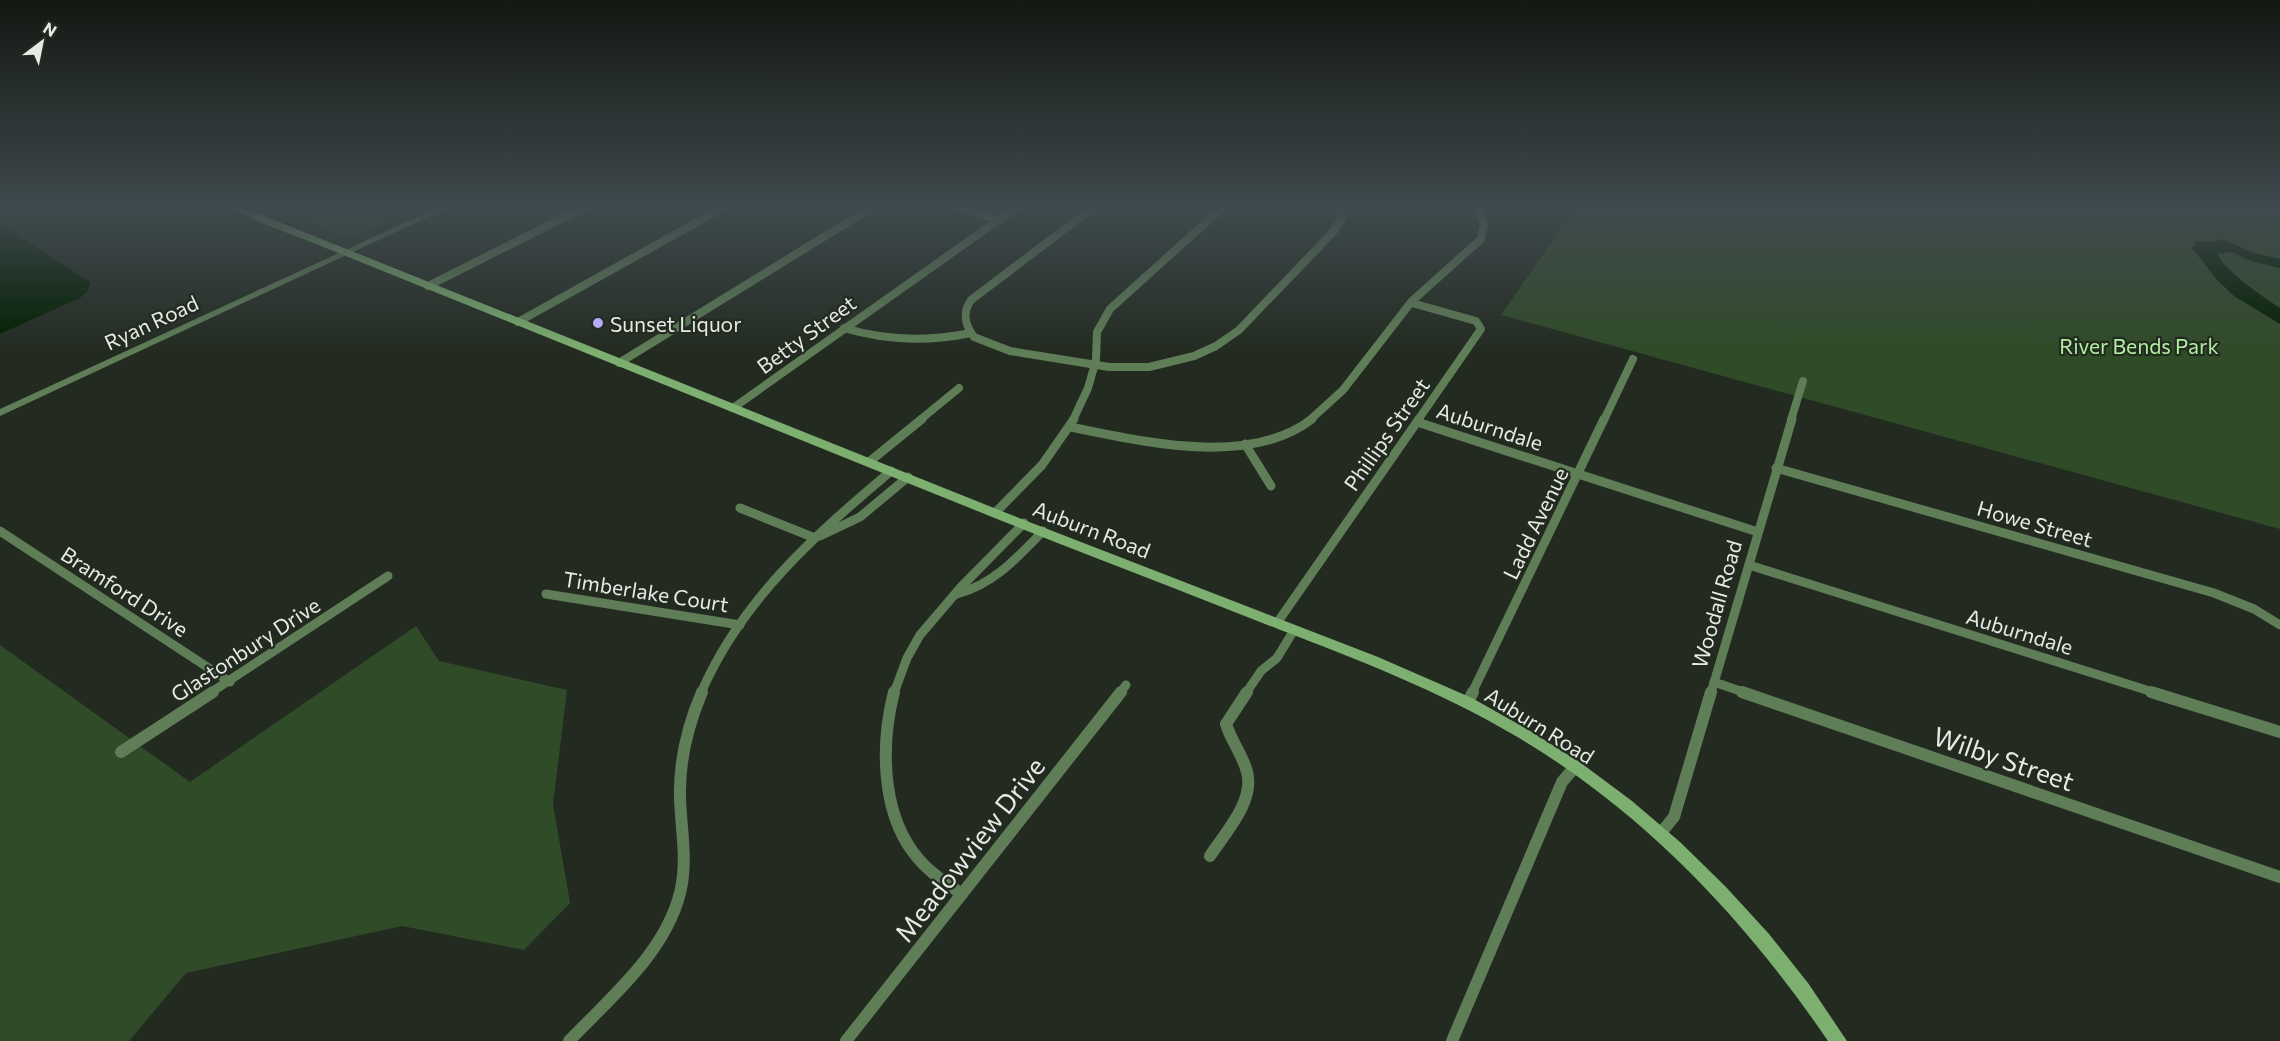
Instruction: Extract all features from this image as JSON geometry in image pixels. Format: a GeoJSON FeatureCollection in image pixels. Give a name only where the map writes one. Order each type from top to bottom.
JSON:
{"type":"FeatureCollection","features":[{"type":"Feature","properties":{"kind":"main road","name":"Auburn Road"},"geometry":{"type":"LineString","coordinates":[[350,255],[995,513],[1277,623],[1468,702],[1574,768],[1660,834],[1706,878],[1782,964],[1838,1041]]}},
{"type":"Feature","properties":{"kind":"street","name":"Ryan Road"},"geometry":{"type":"LineString","coordinates":[[0,413],[343,255]]}},
{"type":"Feature","properties":{"kind":"street"},"geometry":{"type":"LineString","coordinates":[[428,286],[490,255]]}},
{"type":"Feature","properties":{"kind":"street"},"geometry":{"type":"LineString","coordinates":[[518,322],[639,255]]}},
{"type":"Feature","properties":{"kind":"street"},"geometry":{"type":"LineString","coordinates":[[619,363],[795,255]]}},
{"type":"Feature","properties":{"kind":"street","name":"Betty Street"},"geometry":{"type":"LineString","coordinates":[[733,408],[949,255]]}},
{"type":"Feature","properties":{"kind":"street"},"geometry":{"type":"LineString","coordinates":[[1031,255],[971,300],[965,311],[970,333],[978,340],[1002,350],[1095,366],[1130,368],[1161,365],[1200,354],[1228,339],[1311,255]]}},
{"type":"Feature","properties":{"kind":"street"},"geometry":{"type":"LineString","coordinates":[[995,513],[1042,465],[1070,427],[1088,388],[1095,366],[1097,332],[1110,309],[1170,255]]}},
{"type":"Feature","properties":{"kind":"street"},"geometry":{"type":"LineString","coordinates":[[1070,427],[1167,446],[1208,447],[1245,444],[1292,429],[1322,411],[1412,303],[1463,255]]}},
{"type":"Feature","properties":{"kind":"street","name":"Phillips Street"},"geometry":{"type":"LineString","coordinates":[[1277,623],[1481,329],[1476,321],[1412,303]]}},
{"type":"Feature","properties":{"kind":"street"},"geometry":{"type":"LineString","coordinates":[[844,328],[894,341],[934,340],[970,333]]}},
{"type":"Feature","properties":{"kind":"street","name":"Ladd Avenue"},"geometry":{"type":"LineString","coordinates":[[1468,702],[1580,474],[1633,359]]}},
{"type":"Feature","properties":{"kind":"street","name":"Woodall Road"},"geometry":{"type":"LineString","coordinates":[[1660,834],[1674,817],[1803,381]]}},
{"type":"Feature","properties":{"kind":"street"},"geometry":{"type":"LineString","coordinates":[[868,462],[959,388]]}},
{"type":"Feature","properties":{"kind":"street","name":"Auburndale"},"geometry":{"type":"LineString","coordinates":[[1418,422],[1758,532]]}},
{"type":"Feature","properties":{"kind":"street"},"geometry":{"type":"LineString","coordinates":[[1245,444],[1271,486]]}},
{"type":"Feature","properties":{"kind":"street","name":"Howe Street"},"geometry":{"type":"LineString","coordinates":[[1776,468],[2214,593],[2254,609],[2280,625]]}},
{"type":"Feature","properties":{"kind":"street"},"geometry":{"type":"LineString","coordinates":[[569,1041],[647,957],[674,910],[684,867],[680,796],[684,747],[706,680],[769,584],[815,538],[891,471]]}},
{"type":"Feature","properties":{"kind":"street"},"geometry":{"type":"LineString","coordinates":[[740,508],[815,538],[860,517],[908,477]]}},
{"type":"Feature","properties":{"kind":"street"},"geometry":{"type":"LineString","coordinates":[[962,894],[922,864],[907,845],[897,824],[887,775],[886,719],[903,662],[936,614],[1024,523]]}},
{"type":"Feature","properties":{"kind":"street","name":"Bramford Drive"},"geometry":{"type":"LineString","coordinates":[[0,531],[230,682]]}},
{"type":"Feature","properties":{"kind":"street"},"geometry":{"type":"LineString","coordinates":[[957,594],[970,592],[989,582],[1043,531]]}},
{"type":"Feature","properties":{"kind":"street","name":"Auburndale"},"geometry":{"type":"LineString","coordinates":[[1749,565],[2280,732]]}},
{"type":"Feature","properties":{"kind":"street","name":"Glastonbury Drive"},"geometry":{"type":"LineString","coordinates":[[121,752],[388,576]]}},
{"type":"Feature","properties":{"kind":"street","name":"Timberlake Court"},"geometry":{"type":"LineString","coordinates":[[546,594],[740,625]]}},
{"type":"Feature","properties":{"kind":"street"},"geometry":{"type":"LineString","coordinates":[[1210,856],[1247,797],[1250,786],[1248,771],[1226,724],[1262,671],[1276,658],[1294,630]]}},
{"type":"Feature","properties":{"kind":"street","name":"Wilby Street"},"geometry":{"type":"LineString","coordinates":[[1714,682],[2280,877]]}},
{"type":"Feature","properties":{"kind":"street","name":"Meadowview Drive"},"geometry":{"type":"LineString","coordinates":[[846,1041],[1126,685]]}},
{"type":"Feature","properties":{"kind":"street"},"geometry":{"type":"LineString","coordinates":[[1452,1041],[1562,782],[1574,768]]}},
{"type":"Feature","properties":{"kind":"green space","name":"River Bends Park"},"geometry":{"type":"Polygon","coordinates":[[[1543,255],[2280,255],[2280,529],[1501,315],[1543,255]]]}},
{"type":"Feature","properties":{"kind":"green space"},"geometry":{"type":"Polygon","coordinates":[[[416,626],[439,661],[567,690],[553,804],[570,903],[524,950],[402,926],[186,973],[129,1041],[0,1041],[0,645],[190,782],[416,626]]]}},
{"type":"Feature","properties":{"kind":"shaded area"},"geometry":{"type":"Polygon","coordinates":[[[0,255],[47,255],[90,282],[88,291],[80,298],[0,334],[0,255]]]}},
{"type":"Feature","properties":{"kind":"shaded area"},"geometry":{"type":"Polygon","coordinates":[[[2197,255],[2218,255],[2227,268],[2280,308],[2280,324],[2234,296],[2217,280],[2197,255]]]}},
{"type":"Feature","properties":{"kind":"shaded area"},"geometry":{"type":"Polygon","coordinates":[[[2237,255],[2261,255],[2280,259],[2280,268],[2251,261],[2237,255]]]}},
{"type":"Feature","properties":{"kind":"place","name":"Sunset Liquor"},"geometry":{"type":"Point","coordinates":[598,323]}}]}
